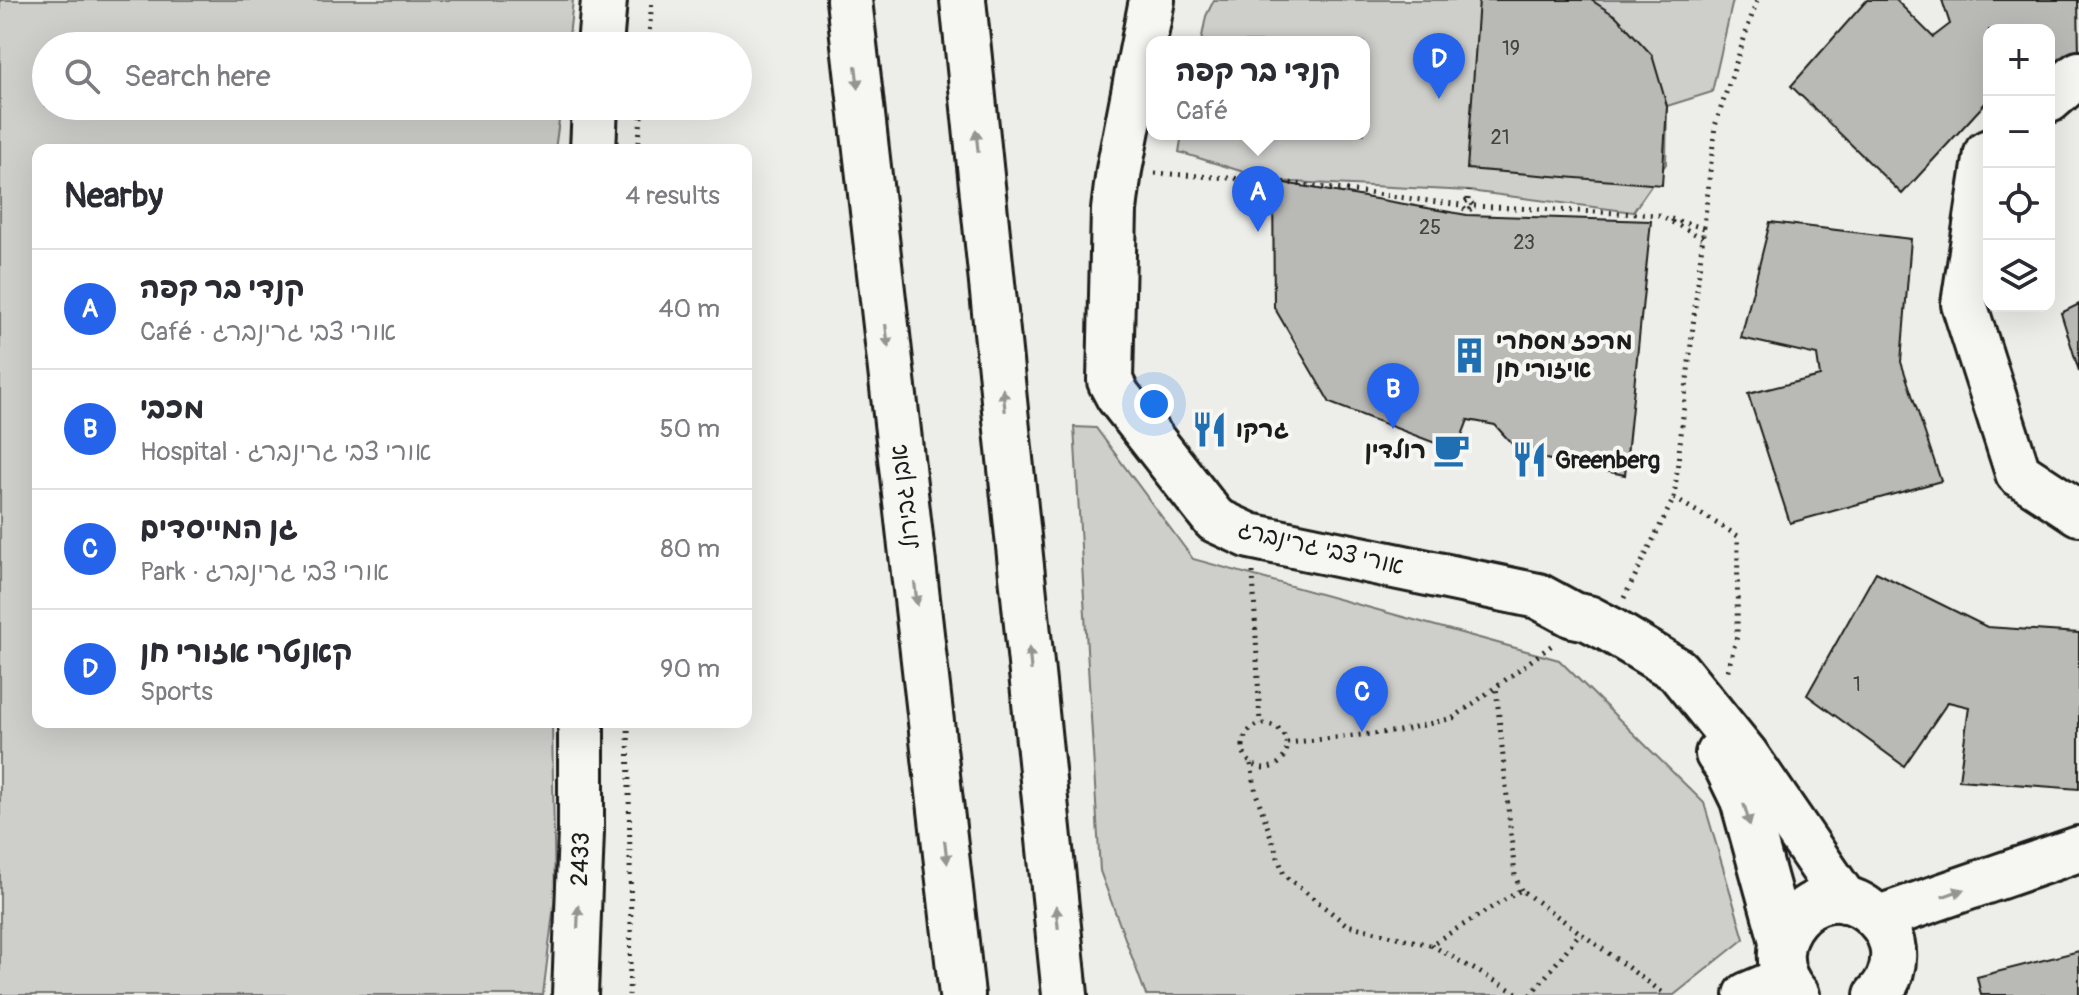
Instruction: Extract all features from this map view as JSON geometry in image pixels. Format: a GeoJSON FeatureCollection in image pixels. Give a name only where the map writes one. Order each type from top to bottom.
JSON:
{"type":"FeatureCollection","features":[{"type":"Feature","properties":{"kind":"street"},"geometry":{"type":"LineString","coordinates":[[601,32],[604,0]]}},
{"type":"Feature","properties":{"kind":"street","name":"אבן גבירול"},"geometry":{"type":"LineString","coordinates":[[849,0],[962,995]]}},
{"type":"Feature","properties":{"kind":"street"},"geometry":{"type":"LineString","coordinates":[[963,0],[1065,995]]}},
{"type":"Feature","properties":{"kind":"street","name":"אורי צבי גרינברג"},"geometry":{"type":"LineString","coordinates":[[1148,36],[1152,0]]}},
{"type":"Feature","properties":{"kind":"street","name":"אורי צבי גרינברג"},"geometry":{"type":"LineString","coordinates":[[1146,49],[1128,196],[1099,380],[1118,396],[1215,520],[1250,536],[1538,596],[1573,615],[1599,624],[1677,670],[1862,909],[1888,931],[1893,962],[1887,989]]}},
{"type":"Feature","properties":{"kind":"street"},"geometry":{"type":"LineString","coordinates":[[2054,96],[2079,74]]}},
{"type":"Feature","properties":{"kind":"street"},"geometry":{"type":"LineString","coordinates":[[593,144],[594,120]]}},
{"type":"Feature","properties":{"kind":"street"},"geometry":{"type":"LineString","coordinates":[[1985,168],[1964,304],[2018,473],[2079,513]]}},
{"type":"Feature","properties":{"kind":"street"},"geometry":{"type":"LineString","coordinates":[[1677,670],[1702,731],[1727,767],[1743,800],[1768,983]]}},
{"type":"Feature","properties":{"kind":"street","name":"2433"},"geometry":{"type":"LineString","coordinates":[[575,995],[581,728]]}},
{"type":"Feature","properties":{"kind":"street"},"geometry":{"type":"LineString","coordinates":[[1768,983],[1789,926],[1799,913],[1813,904],[1829,900],[1862,909],[2079,849]]}},
{"type":"Feature","properties":{"kind":"path"},"geometry":{"type":"LineString","coordinates":[[649,32],[652,0]]}},
{"type":"Feature","properties":{"kind":"path"},"geometry":{"type":"LineString","coordinates":[[1287,743],[1399,731],[1453,718],[1496,687],[1599,624],[1674,498],[1715,126],[1757,0]]}},
{"type":"Feature","properties":{"kind":"path"},"geometry":{"type":"LineString","coordinates":[[639,144],[641,120]]}},
{"type":"Feature","properties":{"kind":"path"},"geometry":{"type":"LineString","coordinates":[[1128,196],[1273,181],[1461,205],[1468,200],[1469,191]]}},
{"type":"Feature","properties":{"kind":"path"},"geometry":{"type":"LineString","coordinates":[[1468,200],[1474,206],[1658,215],[1704,228]]}},
{"type":"Feature","properties":{"kind":"path"},"geometry":{"type":"LineString","coordinates":[[1461,205],[1467,213],[1474,206]]}},
{"type":"Feature","properties":{"kind":"path"},"geometry":{"type":"LineString","coordinates":[[1658,215],[1703,238]]}},
{"type":"Feature","properties":{"kind":"path"},"geometry":{"type":"LineString","coordinates":[[1674,498],[1738,536],[1737,636],[1715,717]]}},
{"type":"Feature","properties":{"kind":"path"},"geometry":{"type":"LineString","coordinates":[[1250,536],[1260,724]]}},
{"type":"Feature","properties":{"kind":"path"},"geometry":{"type":"LineString","coordinates":[[1496,687],[1515,876],[1521,890],[1666,995]]}},
{"type":"Feature","properties":{"kind":"path"},"geometry":{"type":"LineString","coordinates":[[1260,724],[1273,725],[1287,743],[1286,754],[1274,767],[1256,767],[1244,755],[1243,738],[1255,725],[1260,724]]}},
{"type":"Feature","properties":{"kind":"path"},"geometry":{"type":"LineString","coordinates":[[628,728],[629,995]]}},
{"type":"Feature","properties":{"kind":"path"},"geometry":{"type":"LineString","coordinates":[[1251,764],[1256,793],[1284,875],[1347,925],[1430,945],[1520,995]]}},
{"type":"Feature","properties":{"kind":"path"},"geometry":{"type":"LineString","coordinates":[[1430,945],[1521,890]]}},
{"type":"Feature","properties":{"kind":"path"},"geometry":{"type":"LineString","coordinates":[[1531,995],[1580,933]]}},
{"type":"Feature","properties":{"kind":"shaded area"},"geometry":{"type":"Polygon","coordinates":[[[0,0],[573,0],[570,32],[32,32],[32,120],[559,120],[556,144],[32,144],[32,728],[552,728],[555,896],[543,995],[0,995],[0,0]]]}},
{"type":"Feature","properties":{"kind":"shaded area"},"geometry":{"type":"Polygon","coordinates":[[[1214,0],[1733,0],[1712,92],[1667,106],[1666,164],[1633,212],[1469,191],[1273,181],[1179,152],[1181,140],[1370,140],[1370,36],[1202,36],[1206,16],[1214,0]]]}},
{"type":"Feature","properties":{"kind":"shaded area"},"geometry":{"type":"Polygon","coordinates":[[[1074,427],[1096,428],[1193,559],[1559,660],[1704,803],[1744,939],[1674,995],[1146,995],[1100,871],[1074,427]]]}},
{"type":"Feature","properties":{"kind":"building"},"geometry":{"type":"Polygon","coordinates":[[[1479,0],[1591,0],[1617,17],[1652,55],[1667,106],[1662,185],[1467,169],[1479,0]]]}},
{"type":"Feature","properties":{"kind":"building"},"geometry":{"type":"Polygon","coordinates":[[[1867,0],[1896,0],[1933,37],[1950,24],[1942,0],[2078,0],[2079,54],[2055,66],[2055,24],[1983,24],[1983,106],[1902,194],[1791,86],[1867,0]]]}},
{"type":"Feature","properties":{"kind":"building","name":"מרכז מסחרי איזורי חן"},"geometry":{"type":"Polygon","coordinates":[[[1273,181],[1467,215],[1651,221],[1625,475],[1521,454],[1495,425],[1468,420],[1456,451],[1330,403],[1274,307],[1273,181]]]}},
{"type":"Feature","properties":{"kind":"building"},"geometry":{"type":"Polygon","coordinates":[[[1770,222],[1911,239],[1901,362],[1941,481],[1790,523],[1748,394],[1820,376],[1817,355],[1741,338],[1770,222]]]}},
{"type":"Feature","properties":{"kind":"building"},"geometry":{"type":"Polygon","coordinates":[[[2079,304],[2079,371],[2061,313],[2079,304]]]}},
{"type":"Feature","properties":{"kind":"building"},"geometry":{"type":"Polygon","coordinates":[[[1876,572],[1987,627],[2079,633],[2079,789],[1959,780],[1969,707],[1948,702],[1904,766],[1807,695],[1876,572]]]}},
{"type":"Feature","properties":{"kind":"building"},"geometry":{"type":"Polygon","coordinates":[[[2079,951],[2079,995],[1981,995],[1977,977],[2079,951]]]}},
{"type":"Feature","properties":{"kind":"place","name":"קאנטרי אזורי חן"},"geometry":{"type":"Point","coordinates":[1439,99]}},
{"type":"Feature","properties":{"kind":"place","name":"קנדי בר קפה"},"geometry":{"type":"Point","coordinates":[1258,232]}},
{"type":"Feature","properties":{"kind":"place","name":"מרכז מסחרי איזורי חן"},"geometry":{"type":"Point","coordinates":[1470,355]}},
{"type":"Feature","properties":{"kind":"place","name":"גרקו"},"geometry":{"type":"Point","coordinates":[1210,429]}},
{"type":"Feature","properties":{"kind":"place","name":"מכבי"},"geometry":{"type":"Point","coordinates":[1393,429]}},
{"type":"Feature","properties":{"kind":"place","name":"רולדין"},"geometry":{"type":"Point","coordinates":[1452,450]}},
{"type":"Feature","properties":{"kind":"place","name":"Greenberg"},"geometry":{"type":"Point","coordinates":[1529,460]}},
{"type":"Feature","properties":{"kind":"place","name":"גן המייסדים"},"geometry":{"type":"Point","coordinates":[1362,732]}}]}
